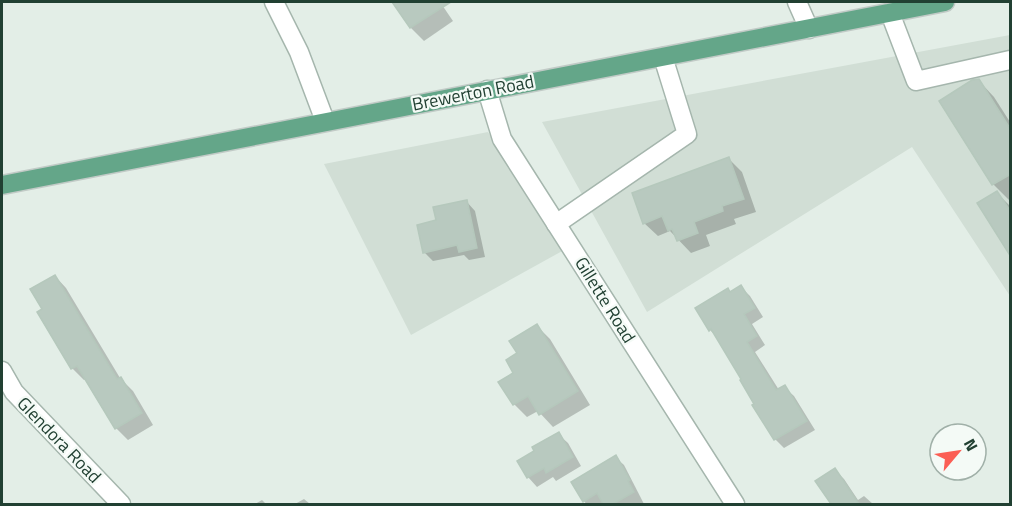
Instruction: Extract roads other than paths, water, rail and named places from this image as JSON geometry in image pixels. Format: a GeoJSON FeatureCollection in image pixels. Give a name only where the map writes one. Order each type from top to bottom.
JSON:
{"type":"FeatureCollection","features":[{"type":"Feature","properties":{"kind":"main road","name":"Brewerton Road"},"geometry":{"type":"LineString","coordinates":[[2,185],[945,2]]}},
{"type":"Feature","properties":{"kind":"street"},"geometry":{"type":"LineString","coordinates":[[274,2],[299,52],[326,122]]}},
{"type":"Feature","properties":{"kind":"street"},"geometry":{"type":"LineString","coordinates":[[797,2],[809,29]]}},
{"type":"Feature","properties":{"kind":"street"},"geometry":{"type":"LineString","coordinates":[[890,13],[916,81],[1011,60]]}},
{"type":"Feature","properties":{"kind":"street"},"geometry":{"type":"LineString","coordinates":[[556,224],[687,134],[663,57]]}},
{"type":"Feature","properties":{"kind":"street","name":"Gillette Road"},"geometry":{"type":"LineString","coordinates":[[487,90],[502,139],[735,504]]}},
{"type":"Feature","properties":{"kind":"street","name":"Glendora Road"},"geometry":{"type":"LineString","coordinates":[[2,371],[14,392],[122,504]]}}]}
